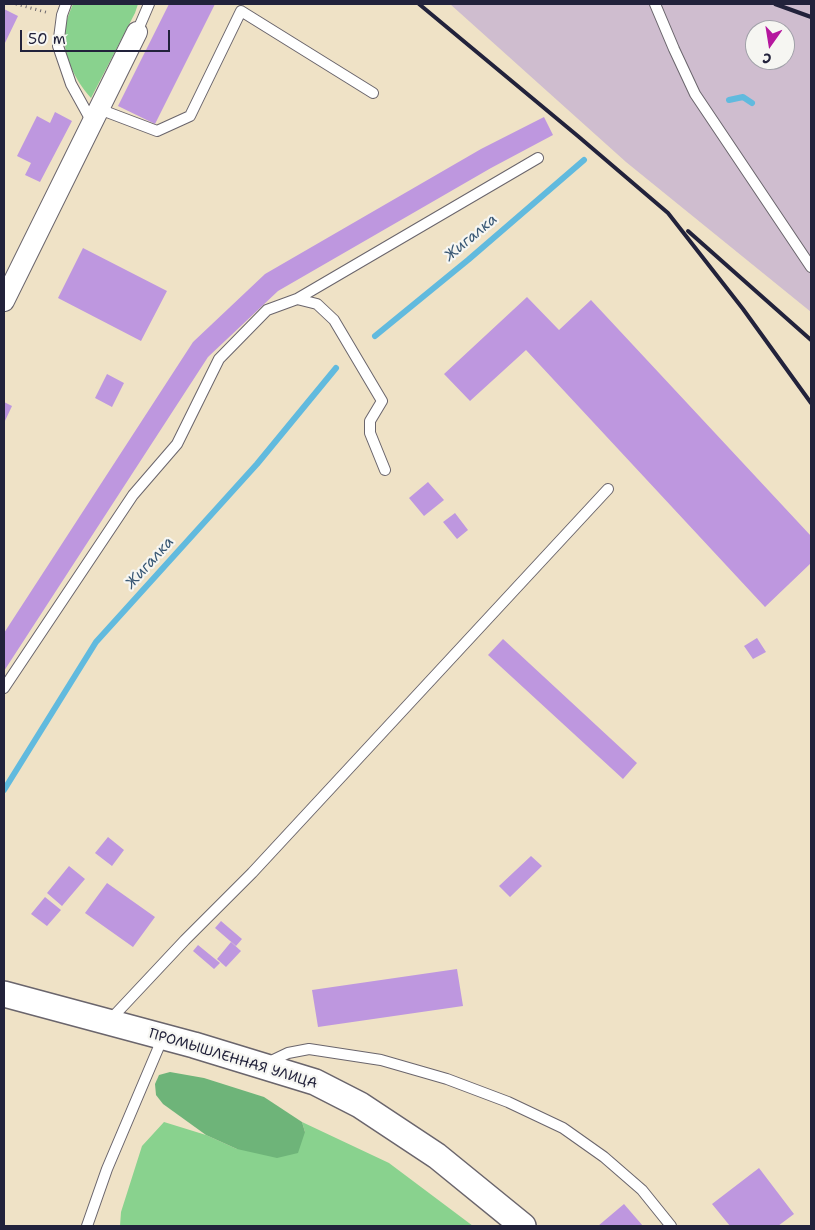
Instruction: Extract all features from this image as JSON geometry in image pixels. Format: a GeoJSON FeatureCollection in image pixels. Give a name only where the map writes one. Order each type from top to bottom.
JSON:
{"type":"FeatureCollection","features":[{"type":"Feature","properties":{"kind":"street"},"geometry":{"type":"LineString","coordinates":[[4,301],[137,32]]}},
{"type":"Feature","properties":{"kind":"street","name":"ПРОМЫШЛЕННАЯ УЛИЦА"},"geometry":{"type":"LineString","coordinates":[[4,994],[315,1082],[360,1105],[437,1156],[523,1226]]}},
{"type":"Feature","properties":{"kind":"lane"},"geometry":{"type":"LineString","coordinates":[[66,4],[62,15],[58,46],[71,84],[96,115],[157,131],[190,116],[241,11],[373,93]]}},
{"type":"Feature","properties":{"kind":"lane"},"geometry":{"type":"LineString","coordinates":[[137,32],[149,4]]}},
{"type":"Feature","properties":{"kind":"lane"},"geometry":{"type":"LineString","coordinates":[[655,4],[695,94],[811,267]]}},
{"type":"Feature","properties":{"kind":"lane"},"geometry":{"type":"LineString","coordinates":[[4,688],[134,495],[177,444],[219,359],[267,310],[296,299],[538,158]]}},
{"type":"Feature","properties":{"kind":"lane"},"geometry":{"type":"LineString","coordinates":[[296,299],[317,304],[334,320],[382,401],[370,421],[370,433],[386,470]]}},
{"type":"Feature","properties":{"kind":"lane"},"geometry":{"type":"LineString","coordinates":[[108,1022],[252,873],[608,489]]}},
{"type":"Feature","properties":{"kind":"lane"},"geometry":{"type":"LineString","coordinates":[[87,1226],[107,1169],[163,1038]]}},
{"type":"Feature","properties":{"kind":"lane"},"geometry":{"type":"LineString","coordinates":[[262,1066],[288,1052],[309,1049],[382,1060],[447,1079],[508,1102],[563,1128],[604,1157],[642,1190],[671,1226]]}},
{"type":"Feature","properties":{"kind":"path"},"geometry":{"type":"LineString","coordinates":[[16,4],[56,16],[62,15]]}},
{"type":"Feature","properties":{"kind":"shaded area"},"geometry":{"type":"Polygon","coordinates":[[[450,4],[811,4],[811,312],[626,162],[450,4]]]}},
{"type":"Feature","properties":{"kind":"green space"},"geometry":{"type":"Polygon","coordinates":[[[73,4],[138,4],[91,98],[74,74],[65,46],[65,26],[73,4]]]}},
{"type":"Feature","properties":{"kind":"green space"},"geometry":{"type":"Polygon","coordinates":[[[170,1072],[204,1078],[264,1097],[302,1122],[305,1132],[298,1153],[277,1158],[237,1149],[206,1135],[163,1104],[156,1095],[155,1084],[159,1075],[170,1072]]]}},
{"type":"Feature","properties":{"kind":"green space"},"geometry":{"type":"Polygon","coordinates":[[[164,1122],[206,1135],[237,1149],[305,1132],[302,1122],[389,1163],[473,1226],[120,1226],[121,1212],[142,1146],[164,1122]]]}},
{"type":"Feature","properties":{"kind":"building"},"geometry":{"type":"Polygon","coordinates":[[[169,4],[215,4],[155,124],[118,106],[169,4]]]}},
{"type":"Feature","properties":{"kind":"building"},"geometry":{"type":"Polygon","coordinates":[[[4,9],[18,16],[4,45],[4,9]]]}},
{"type":"Feature","properties":{"kind":"building"},"geometry":{"type":"Polygon","coordinates":[[[55,112],[72,121],[40,182],[25,175],[31,163],[17,156],[37,116],[50,123],[55,112]]]}},
{"type":"Feature","properties":{"kind":"building"},"geometry":{"type":"Polygon","coordinates":[[[544,117],[553,135],[491,168],[278,291],[208,357],[4,671],[4,633],[193,342],[265,274],[481,149],[544,117]]]}},
{"type":"Feature","properties":{"kind":"building"},"geometry":{"type":"Polygon","coordinates":[[[83,248],[167,291],[141,341],[58,298],[83,248]]]}},
{"type":"Feature","properties":{"kind":"building"},"geometry":{"type":"Polygon","coordinates":[[[527,297],[559,330],[591,300],[811,536],[811,563],[765,607],[526,350],[470,401],[444,374],[527,297]]]}},
{"type":"Feature","properties":{"kind":"building"},"geometry":{"type":"Polygon","coordinates":[[[107,374],[124,383],[112,407],[95,398],[107,374]]]}},
{"type":"Feature","properties":{"kind":"building"},"geometry":{"type":"Polygon","coordinates":[[[4,402],[12,406],[4,423],[4,402]]]}},
{"type":"Feature","properties":{"kind":"building"},"geometry":{"type":"Polygon","coordinates":[[[428,482],[444,500],[424,516],[409,498],[428,482]]]}},
{"type":"Feature","properties":{"kind":"building"},"geometry":{"type":"Polygon","coordinates":[[[455,513],[468,530],[457,539],[443,522],[455,513]]]}},
{"type":"Feature","properties":{"kind":"building"},"geometry":{"type":"Polygon","coordinates":[[[757,638],[766,652],[753,659],[744,646],[757,638]]]}},
{"type":"Feature","properties":{"kind":"building"},"geometry":{"type":"Polygon","coordinates":[[[503,639],[637,763],[623,779],[488,655],[503,639]]]}},
{"type":"Feature","properties":{"kind":"building"},"geometry":{"type":"Polygon","coordinates":[[[108,837],[124,850],[112,866],[95,853],[108,837]]]}},
{"type":"Feature","properties":{"kind":"building"},"geometry":{"type":"Polygon","coordinates":[[[531,856],[542,866],[510,897],[499,886],[531,856]]]}},
{"type":"Feature","properties":{"kind":"building"},"geometry":{"type":"Polygon","coordinates":[[[69,866],[85,879],[62,906],[47,893],[69,866]]]}},
{"type":"Feature","properties":{"kind":"building"},"geometry":{"type":"Polygon","coordinates":[[[107,883],[155,917],[133,947],[85,913],[107,883]]]}},
{"type":"Feature","properties":{"kind":"building"},"geometry":{"type":"Polygon","coordinates":[[[45,897],[61,910],[47,926],[31,914],[45,897]]]}},
{"type":"Feature","properties":{"kind":"building"},"geometry":{"type":"Polygon","coordinates":[[[221,921],[242,939],[236,946],[215,928],[221,921]]]}},
{"type":"Feature","properties":{"kind":"building"},"geometry":{"type":"Polygon","coordinates":[[[231,942],[241,951],[226,967],[217,959],[231,942]]]}},
{"type":"Feature","properties":{"kind":"building"},"geometry":{"type":"Polygon","coordinates":[[[198,945],[220,963],[214,969],[193,951],[198,945]]]}},
{"type":"Feature","properties":{"kind":"building"},"geometry":{"type":"Polygon","coordinates":[[[457,969],[463,1006],[318,1027],[312,990],[457,969]]]}},
{"type":"Feature","properties":{"kind":"building"},"geometry":{"type":"Polygon","coordinates":[[[759,1168],[794,1214],[778,1226],[730,1226],[712,1204],[759,1168]]]}},
{"type":"Feature","properties":{"kind":"building"},"geometry":{"type":"Polygon","coordinates":[[[624,1204],[643,1226],[598,1226],[624,1204]]]}},
{"type":"Feature","properties":{"kind":"waterway","name":"Жигалка"},"geometry":{"type":"LineString","coordinates":[[729,100],[743,97],[752,103]]}},
{"type":"Feature","properties":{"kind":"waterway","name":"Жигалка"},"geometry":{"type":"LineString","coordinates":[[375,336],[468,260],[584,160]]}},
{"type":"Feature","properties":{"kind":"waterway","name":"Жигалка"},"geometry":{"type":"LineString","coordinates":[[4,790],[96,642],[257,464],[336,368]]}},
{"type":"Feature","properties":{"kind":"railway"},"geometry":{"type":"LineString","coordinates":[[419,4],[668,213],[743,309],[811,403]]}},
{"type":"Feature","properties":{"kind":"railway"},"geometry":{"type":"LineString","coordinates":[[775,4],[811,17]]}},
{"type":"Feature","properties":{"kind":"railway"},"geometry":{"type":"LineString","coordinates":[[688,231],[811,340]]}}]}
